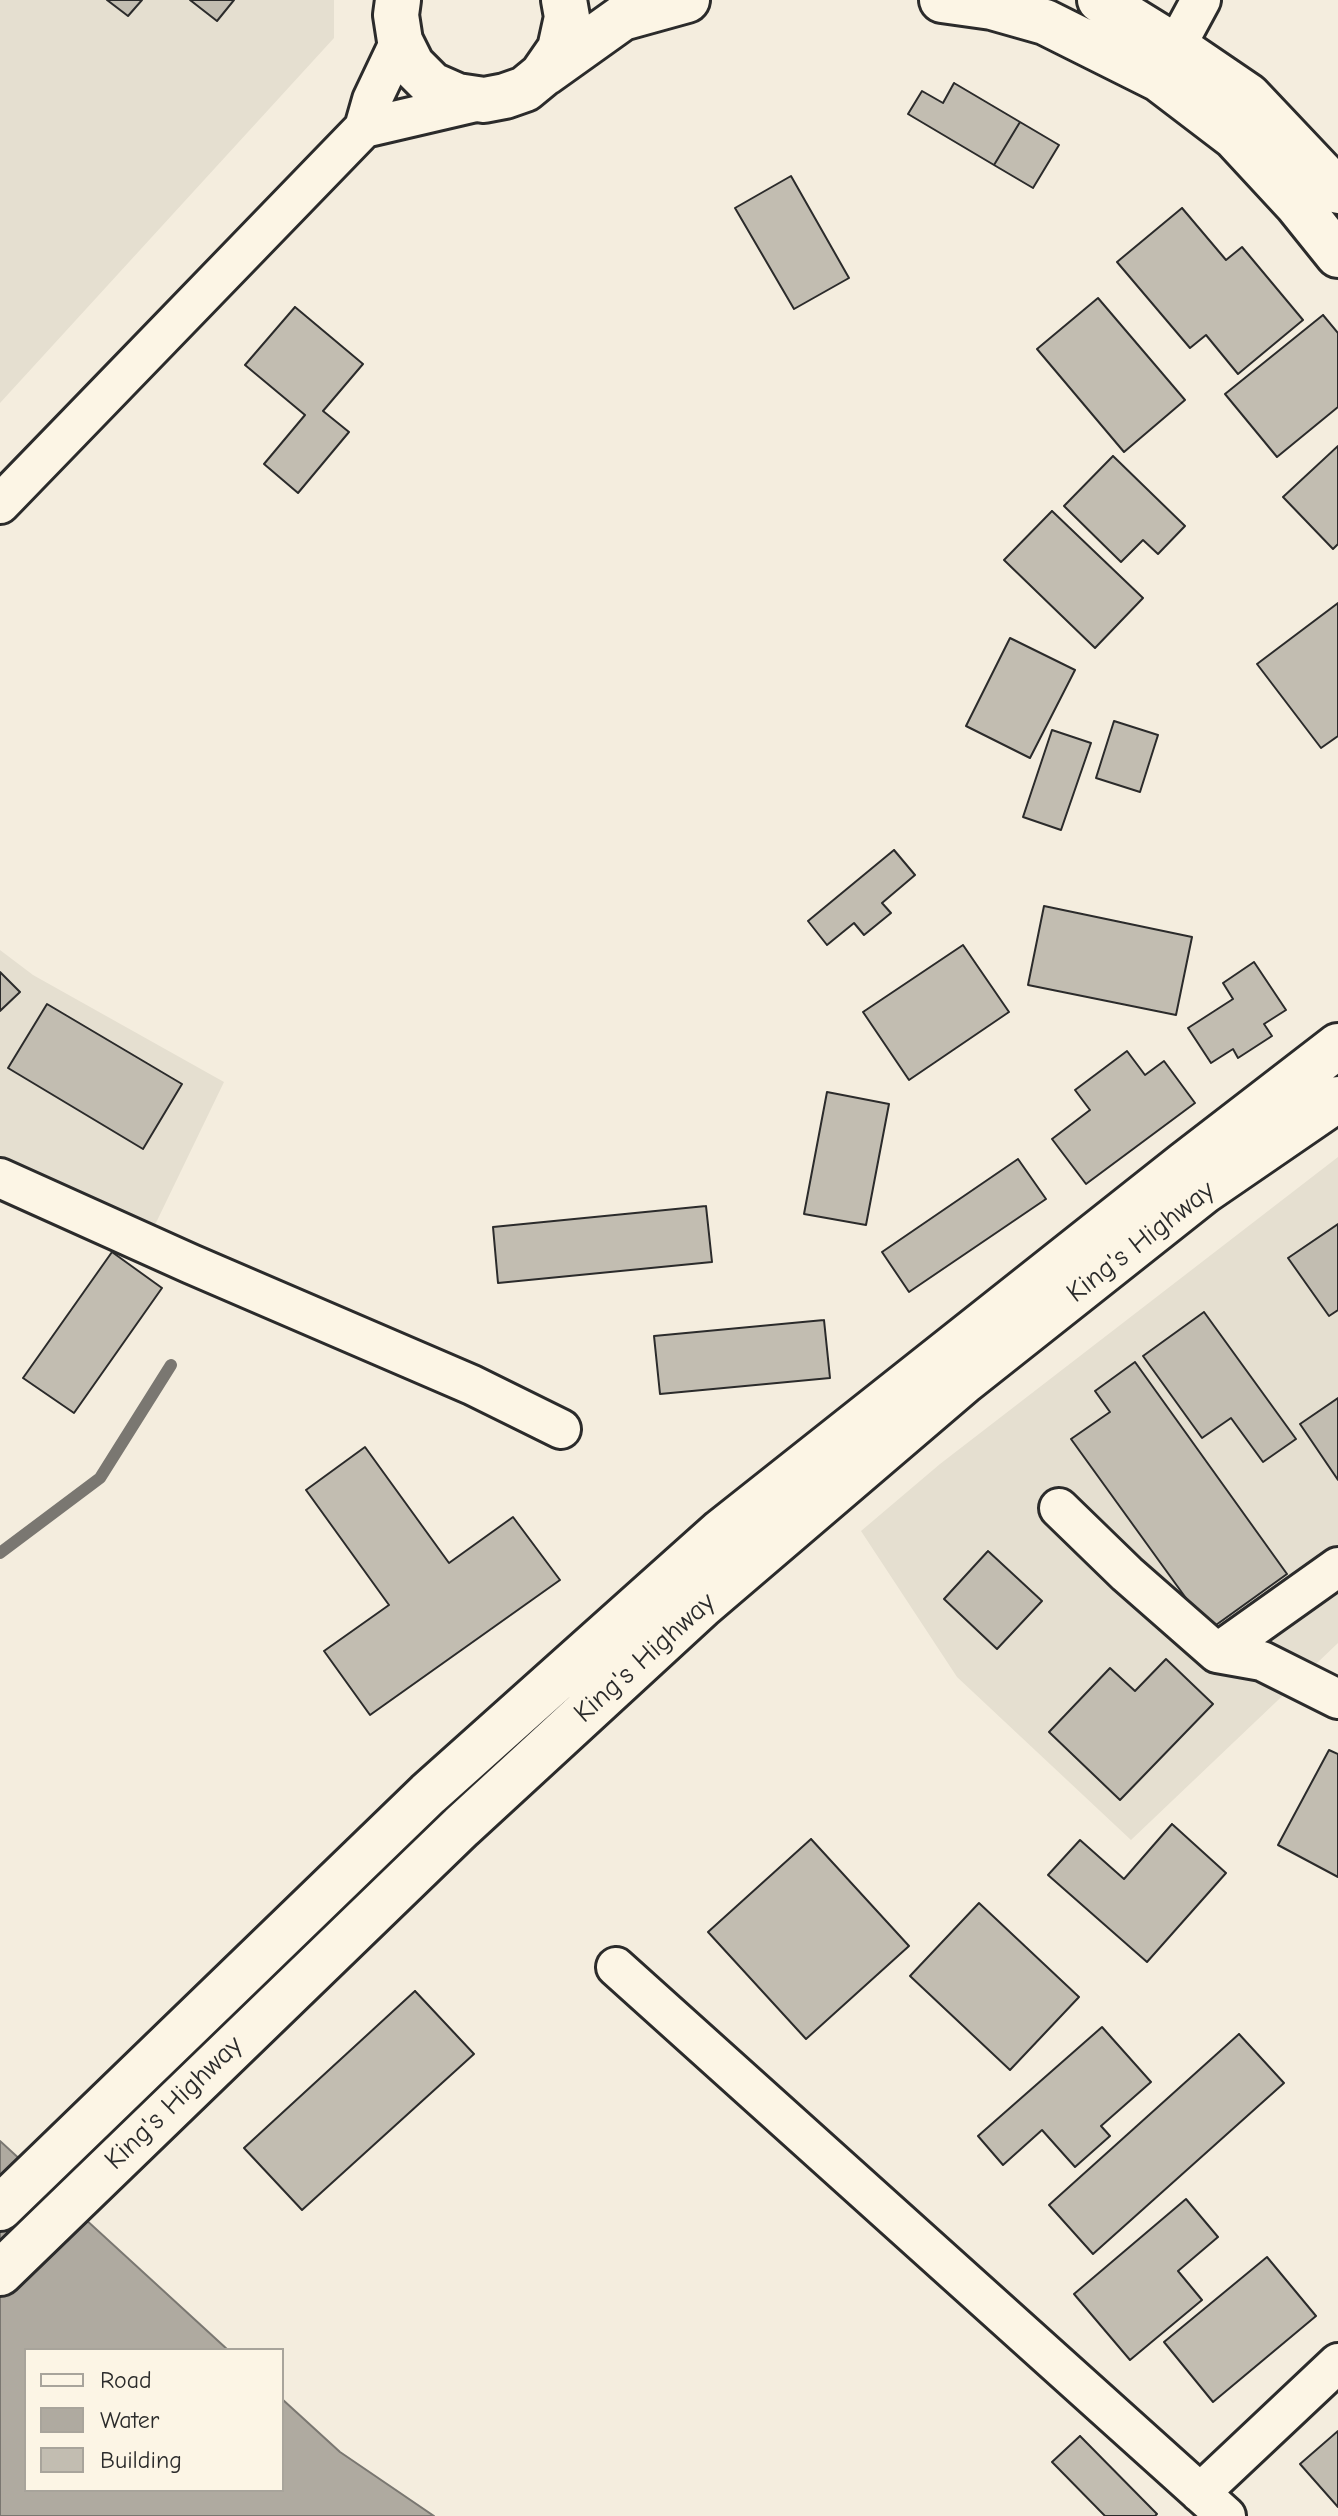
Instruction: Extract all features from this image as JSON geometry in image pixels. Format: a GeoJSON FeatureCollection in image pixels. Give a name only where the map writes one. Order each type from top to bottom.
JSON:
{"type":"FeatureCollection","features":[{"type":"Feature","properties":{"kind":"highway"},"geometry":{"type":"LineString","coordinates":[[542,75],[560,49],[567,17],[564,0]]}},
{"type":"Feature","properties":{"kind":"highway"},"geometry":{"type":"LineString","coordinates":[[399,20],[412,65],[432,85],[457,96],[484,100],[525,89],[622,18],[687,0]]}},
{"type":"Feature","properties":{"kind":"highway"},"geometry":{"type":"LineString","coordinates":[[942,0],[992,7],[1045,22],[1167,63],[1248,96],[1338,191]]}},
{"type":"Feature","properties":{"kind":"highway"},"geometry":{"type":"LineString","coordinates":[[1100,0],[1167,63],[1297,204],[1338,255]]}},
{"type":"Feature","properties":{"kind":"highway","name":"King's Highway"},"geometry":{"type":"LineString","coordinates":[[0,2208],[428,1794],[722,1531],[1338,1046]]}},
{"type":"Feature","properties":{"kind":"highway","name":"King's Highway"},"geometry":{"type":"LineString","coordinates":[[0,2273],[461,1827],[701,1606],[987,1363],[1204,1191],[1338,1099]]}},
{"type":"Feature","properties":{"kind":"street"},"geometry":{"type":"LineString","coordinates":[[1167,63],[1201,0]]}},
{"type":"Feature","properties":{"kind":"street"},"geometry":{"type":"LineString","coordinates":[[0,504],[364,128],[399,20]]}},
{"type":"Feature","properties":{"kind":"street"},"geometry":{"type":"LineString","coordinates":[[364,128],[484,100]]}},
{"type":"Feature","properties":{"kind":"street"},"geometry":{"type":"LineString","coordinates":[[0,1178],[472,1385],[561,1429]]}},
{"type":"Feature","properties":{"kind":"street"},"geometry":{"type":"LineString","coordinates":[[1059,1508],[1127,1574],[1217,1653],[1262,1661],[1338,1699]]}},
{"type":"Feature","properties":{"kind":"street"},"geometry":{"type":"LineString","coordinates":[[1217,1653],[1338,1567]]}},
{"type":"Feature","properties":{"kind":"street"},"geometry":{"type":"LineString","coordinates":[[616,1967],[1213,2504],[1338,2363]]}},
{"type":"Feature","properties":{"kind":"shaded area"},"geometry":{"type":"Polygon","coordinates":[[[0,0],[334,0],[334,38],[0,403],[0,0]]]}},
{"type":"Feature","properties":{"kind":"shaded area"},"geometry":{"type":"Polygon","coordinates":[[[0,950],[33,975],[224,1082],[152,1231],[0,1166],[0,950]]]}},
{"type":"Feature","properties":{"kind":"shaded area"},"geometry":{"type":"Polygon","coordinates":[[[1338,1157],[1338,1643],[1131,1840],[957,1677],[861,1531],[940,1464],[1338,1157]]]}},
{"type":"Feature","properties":{"kind":"water"},"geometry":{"type":"Polygon","coordinates":[[[0,2141],[226,2348],[24,2348],[24,2492],[284,2492],[284,2401],[340,2452],[434,2516],[0,2516],[0,2141]]]}},
{"type":"Feature","properties":{"kind":"building"},"geometry":{"type":"Polygon","coordinates":[[[107,0],[142,0],[128,16],[107,0]]]}},
{"type":"Feature","properties":{"kind":"building"},"geometry":{"type":"Polygon","coordinates":[[[190,0],[234,0],[217,21],[190,0]]]}},
{"type":"Feature","properties":{"kind":"building"},"geometry":{"type":"Polygon","coordinates":[[[954,83],[1020,122],[994,165],[908,114],[922,91],[943,103],[954,83]]]}},
{"type":"Feature","properties":{"kind":"building"},"geometry":{"type":"Polygon","coordinates":[[[1020,122],[1059,145],[1033,188],[994,165],[1020,122]]]}},
{"type":"Feature","properties":{"kind":"building"},"geometry":{"type":"Polygon","coordinates":[[[791,176],[849,278],[794,309],[735,208],[791,176]]]}},
{"type":"Feature","properties":{"kind":"building"},"geometry":{"type":"Polygon","coordinates":[[[1182,208],[1226,260],[1242,247],[1303,320],[1238,374],[1206,335],[1190,348],[1117,262],[1182,208]]]}},
{"type":"Feature","properties":{"kind":"building"},"geometry":{"type":"Polygon","coordinates":[[[1098,298],[1185,400],[1124,452],[1037,349],[1098,298]]]}},
{"type":"Feature","properties":{"kind":"building"},"geometry":{"type":"Polygon","coordinates":[[[295,307],[363,364],[323,411],[349,432],[298,493],[264,464],[305,415],[245,365],[295,307]]]}},
{"type":"Feature","properties":{"kind":"building"},"geometry":{"type":"Polygon","coordinates":[[[1323,315],[1338,333],[1338,407],[1277,457],[1225,394],[1323,315]]]}},
{"type":"Feature","properties":{"kind":"building"},"geometry":{"type":"Polygon","coordinates":[[[1338,446],[1338,544],[1333,549],[1283,497],[1338,446]]]}},
{"type":"Feature","properties":{"kind":"building"},"geometry":{"type":"Polygon","coordinates":[[[1113,456],[1185,526],[1158,554],[1143,540],[1121,562],[1064,506],[1113,456]]]}},
{"type":"Feature","properties":{"kind":"building"},"geometry":{"type":"Polygon","coordinates":[[[1052,511],[1143,598],[1095,648],[1004,560],[1052,511]]]}},
{"type":"Feature","properties":{"kind":"building"},"geometry":{"type":"Polygon","coordinates":[[[1338,603],[1338,736],[1321,748],[1257,664],[1338,603]]]}},
{"type":"Feature","properties":{"kind":"building"},"geometry":{"type":"Polygon","coordinates":[[[1010,638],[1075,670],[1030,758],[966,726],[1010,638]]]}},
{"type":"Feature","properties":{"kind":"building"},"geometry":{"type":"Polygon","coordinates":[[[1114,721],[1158,735],[1140,792],[1096,778],[1114,721]]]}},
{"type":"Feature","properties":{"kind":"building"},"geometry":{"type":"Polygon","coordinates":[[[1052,730],[1091,743],[1061,830],[1023,817],[1052,730]]]}},
{"type":"Feature","properties":{"kind":"building"},"geometry":{"type":"Polygon","coordinates":[[[894,850],[915,875],[882,903],[891,913],[864,935],[854,923],[827,945],[808,921],[894,850]]]}},
{"type":"Feature","properties":{"kind":"building"},"geometry":{"type":"Polygon","coordinates":[[[1044,906],[1192,937],[1176,1015],[1028,985],[1044,906]]]}},
{"type":"Feature","properties":{"kind":"building"},"geometry":{"type":"Polygon","coordinates":[[[963,945],[1009,1012],[909,1080],[863,1012],[963,945]]]}},
{"type":"Feature","properties":{"kind":"building"},"geometry":{"type":"Polygon","coordinates":[[[1254,962],[1286,1010],[1264,1024],[1272,1036],[1238,1058],[1233,1049],[1211,1063],[1188,1028],[1233,999],[1223,983],[1254,962]]]}},
{"type":"Feature","properties":{"kind":"building"},"geometry":{"type":"Polygon","coordinates":[[[0,972],[20,992],[0,1011],[0,972]]]}},
{"type":"Feature","properties":{"kind":"building"},"geometry":{"type":"Polygon","coordinates":[[[47,1004],[182,1084],[143,1149],[8,1068],[47,1004]]]}},
{"type":"Feature","properties":{"kind":"building"},"geometry":{"type":"Polygon","coordinates":[[[1127,1051],[1145,1075],[1164,1061],[1195,1103],[1086,1184],[1052,1139],[1090,1110],[1075,1090],[1127,1051]]]}},
{"type":"Feature","properties":{"kind":"building"},"geometry":{"type":"Polygon","coordinates":[[[827,1092],[889,1104],[866,1225],[804,1214],[827,1092]]]}},
{"type":"Feature","properties":{"kind":"building"},"geometry":{"type":"Polygon","coordinates":[[[1018,1159],[1046,1199],[909,1292],[882,1252],[1018,1159]]]}},
{"type":"Feature","properties":{"kind":"building"},"geometry":{"type":"Polygon","coordinates":[[[706,1206],[712,1262],[498,1283],[493,1227],[706,1206]]]}},
{"type":"Feature","properties":{"kind":"building"},"geometry":{"type":"Polygon","coordinates":[[[1338,1224],[1338,1310],[1329,1316],[1288,1258],[1338,1224]]]}},
{"type":"Feature","properties":{"kind":"building"},"geometry":{"type":"Polygon","coordinates":[[[112,1252],[162,1288],[74,1413],[23,1378],[112,1252]]]}},
{"type":"Feature","properties":{"kind":"building"},"geometry":{"type":"Polygon","coordinates":[[[1204,1312],[1296,1439],[1263,1462],[1231,1418],[1202,1438],[1143,1356],[1204,1312]]]}},
{"type":"Feature","properties":{"kind":"building"},"geometry":{"type":"Polygon","coordinates":[[[824,1320],[830,1378],[660,1394],[654,1336],[824,1320]]]}},
{"type":"Feature","properties":{"kind":"building"},"geometry":{"type":"Polygon","coordinates":[[[1135,1362],[1287,1574],[1209,1630],[1071,1439],[1110,1412],[1095,1391],[1135,1362]]]}},
{"type":"Feature","properties":{"kind":"building"},"geometry":{"type":"Polygon","coordinates":[[[1338,1398],[1338,1480],[1300,1424],[1338,1398]]]}},
{"type":"Feature","properties":{"kind":"building"},"geometry":{"type":"Polygon","coordinates":[[[365,1447],[449,1563],[513,1517],[560,1580],[370,1715],[324,1651],[389,1605],[306,1490],[365,1447]]]}},
{"type":"Feature","properties":{"kind":"building"},"geometry":{"type":"Polygon","coordinates":[[[988,1551],[1042,1601],[997,1649],[944,1599],[988,1551]]]}},
{"type":"Feature","properties":{"kind":"building"},"geometry":{"type":"Polygon","coordinates":[[[1166,1659],[1213,1704],[1120,1800],[1049,1732],[1110,1668],[1135,1691],[1166,1659]]]}},
{"type":"Feature","properties":{"kind":"building"},"geometry":{"type":"Polygon","coordinates":[[[1329,1750],[1338,1754],[1338,1877],[1278,1845],[1329,1750]]]}},
{"type":"Feature","properties":{"kind":"building"},"geometry":{"type":"Polygon","coordinates":[[[1172,1824],[1226,1873],[1147,1962],[1048,1875],[1080,1840],[1124,1879],[1172,1824]]]}},
{"type":"Feature","properties":{"kind":"building"},"geometry":{"type":"Polygon","coordinates":[[[811,1839],[909,1946],[806,2039],[708,1932],[811,1839]]]}},
{"type":"Feature","properties":{"kind":"building"},"geometry":{"type":"Polygon","coordinates":[[[979,1903],[1079,1997],[1010,2070],[910,1976],[979,1903]]]}},
{"type":"Feature","properties":{"kind":"building"},"geometry":{"type":"Polygon","coordinates":[[[415,1991],[474,2054],[302,2210],[244,2148],[415,1991]]]}},
{"type":"Feature","properties":{"kind":"building"},"geometry":{"type":"Polygon","coordinates":[[[1102,2027],[1151,2082],[1101,2126],[1110,2136],[1075,2167],[1042,2130],[1003,2165],[978,2136],[1102,2027]]]}},
{"type":"Feature","properties":{"kind":"building"},"geometry":{"type":"Polygon","coordinates":[[[1239,2034],[1284,2083],[1093,2254],[1049,2205],[1239,2034]]]}},
{"type":"Feature","properties":{"kind":"building"},"geometry":{"type":"Polygon","coordinates":[[[1186,2199],[1218,2237],[1178,2271],[1202,2300],[1130,2360],[1074,2294],[1186,2199]]]}},
{"type":"Feature","properties":{"kind":"building"},"geometry":{"type":"Polygon","coordinates":[[[1267,2257],[1316,2316],[1213,2402],[1164,2342],[1267,2257]]]}},
{"type":"Feature","properties":{"kind":"building"},"geometry":{"type":"Polygon","coordinates":[[[1338,2431],[1338,2507],[1300,2464],[1338,2431]]]}},
{"type":"Feature","properties":{"kind":"building"},"geometry":{"type":"Polygon","coordinates":[[[1080,2436],[1157,2514],[1155,2516],[1105,2516],[1052,2462],[1080,2436]]]}},
{"type":"Feature","properties":{"kind":"waterway"},"geometry":{"type":"LineString","coordinates":[[0,1553],[100,1478],[171,1365]]}}]}
